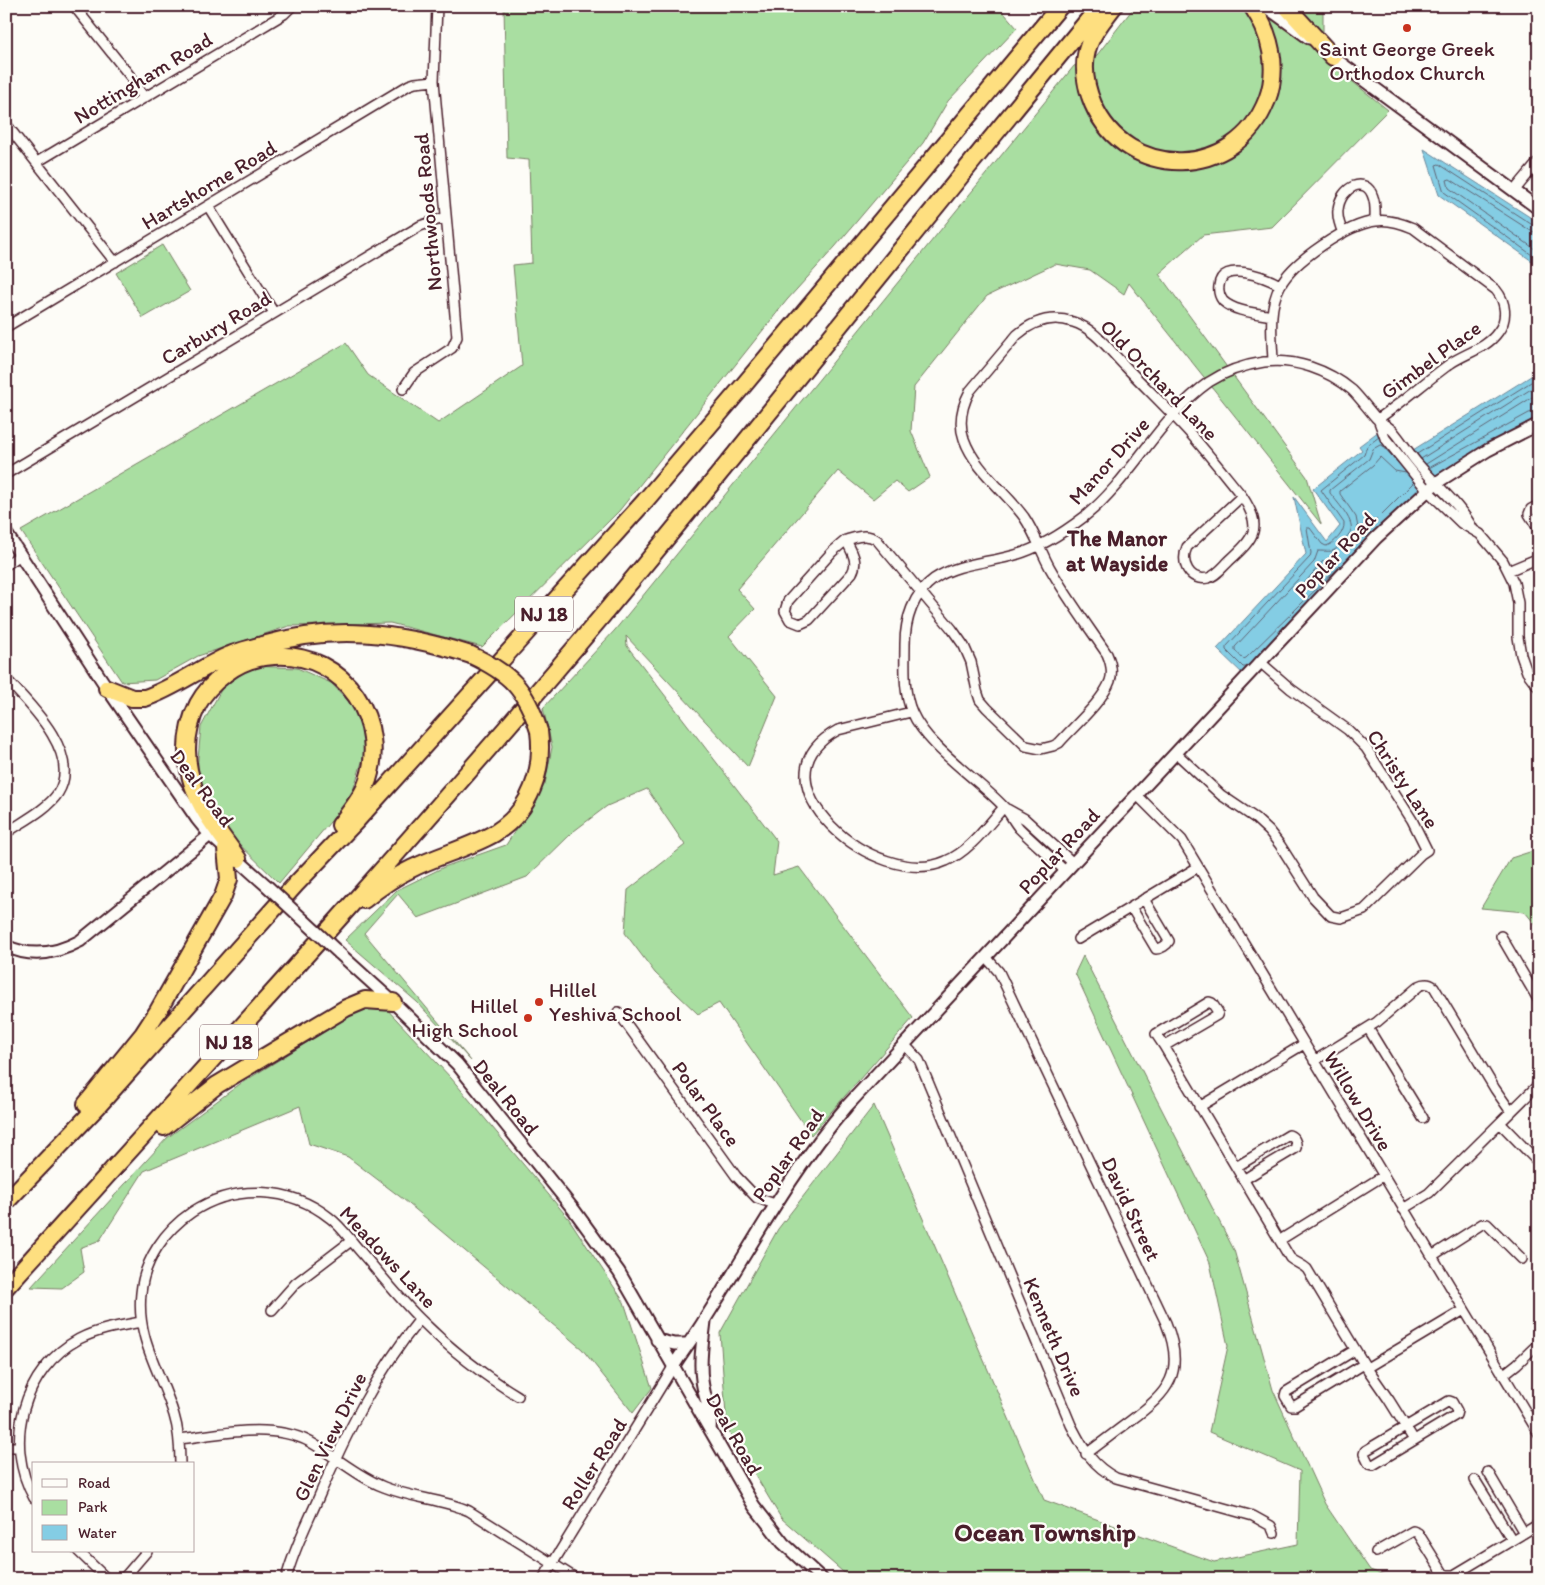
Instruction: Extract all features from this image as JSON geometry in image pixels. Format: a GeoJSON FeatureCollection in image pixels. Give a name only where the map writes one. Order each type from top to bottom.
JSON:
{"type":"FeatureCollection","features":[{"type":"Feature","properties":{"kind":"highway","name":"NJ 18"},"geometry":{"type":"LineString","coordinates":[[6,1202],[98,1106],[296,884],[365,812],[645,501],[1060,6]]}},
{"type":"Feature","properties":{"kind":"highway","name":"NJ 18"},"geometry":{"type":"LineString","coordinates":[[6,1287],[338,920],[602,615],[1100,6]]}},
{"type":"Feature","properties":{"kind":"highway"},"geometry":{"type":"LineString","coordinates":[[1114,6],[1092,37],[1087,52],[1085,70],[1090,97],[1108,129],[1123,143],[1148,156],[1178,162],[1194,161],[1209,157],[1229,148],[1247,133],[1264,107],[1272,79],[1272,54],[1264,28],[1252,6]]}},
{"type":"Feature","properties":{"kind":"highway"},"geometry":{"type":"LineString","coordinates":[[1286,6],[1333,57]]}},
{"type":"Feature","properties":{"kind":"highway"},"geometry":{"type":"LineString","coordinates":[[108,688],[132,698],[145,698],[231,654],[279,640],[324,633],[357,632],[405,637],[471,655],[488,663],[512,680],[522,692],[532,710],[539,730],[541,756],[536,779],[528,799],[512,820],[503,828],[487,837],[412,868],[394,878],[338,920]]}},
{"type":"Feature","properties":{"kind":"highway"},"geometry":{"type":"LineString","coordinates":[[6,1202],[133,1047],[158,1012],[223,896],[229,879],[232,854],[206,813],[193,786],[188,765],[187,746],[192,716],[207,689],[230,670],[258,658],[278,655],[310,660],[338,675],[354,692],[362,705],[373,735],[374,754],[367,783],[361,795],[296,884]]}},
{"type":"Feature","properties":{"kind":"highway"},"geometry":{"type":"LineString","coordinates":[[120,1163],[199,1098],[271,1052],[360,1001],[378,1000],[393,1002]]}},
{"type":"Feature","properties":{"kind":"street"},"geometry":{"type":"LineString","coordinates":[[74,6],[134,81],[144,98]]}},
{"type":"Feature","properties":{"kind":"street","name":"Nottingham Road"},"geometry":{"type":"LineString","coordinates":[[37,162],[284,14],[292,6]]}},
{"type":"Feature","properties":{"kind":"street","name":"Northwoods Road"},"geometry":{"type":"LineString","coordinates":[[403,389],[414,373],[449,351],[456,342],[457,337],[434,81],[437,6]]}},
{"type":"Feature","properties":{"kind":"street"},"geometry":{"type":"LineString","coordinates":[[1265,6],[1539,209]]}},
{"type":"Feature","properties":{"kind":"street","name":"Hartshorne Road"},"geometry":{"type":"LineString","coordinates":[[6,327],[409,86],[415,83],[434,81]]}},
{"type":"Feature","properties":{"kind":"street"},"geometry":{"type":"LineString","coordinates":[[6,124],[115,262]]}},
{"type":"Feature","properties":{"kind":"street"},"geometry":{"type":"LineString","coordinates":[[1514,191],[1539,161]]}},
{"type":"Feature","properties":{"kind":"street"},"geometry":{"type":"LineString","coordinates":[[1343,233],[1338,217],[1338,204],[1344,192],[1353,186],[1363,186],[1371,192],[1375,206],[1375,221]]}},
{"type":"Feature","properties":{"kind":"street"},"geometry":{"type":"LineString","coordinates":[[208,206],[274,313]]}},
{"type":"Feature","properties":{"kind":"street","name":"Carbury Road"},"geometry":{"type":"LineString","coordinates":[[6,474],[420,226],[446,216]]}},
{"type":"Feature","properties":{"kind":"street","name":"Gimbel Place"},"geometry":{"type":"LineString","coordinates":[[1273,361],[1272,316],[1274,304],[1280,286],[1288,273],[1297,264],[1343,233],[1354,227],[1375,221],[1401,224],[1425,236],[1496,290],[1504,303],[1501,328],[1488,342],[1452,362],[1378,419]]}},
{"type":"Feature","properties":{"kind":"street"},"geometry":{"type":"LineString","coordinates":[[1272,316],[1254,313],[1223,301],[1219,294],[1219,282],[1229,273],[1252,274],[1269,279],[1280,286]]}},
{"type":"Feature","properties":{"kind":"street","name":"Old Orchard Lane"},"geometry":{"type":"LineString","coordinates":[[846,540],[867,535],[877,540],[922,592],[964,646],[971,662],[980,700],[1026,746],[1041,749],[1059,743],[1102,695],[1110,681],[1112,670],[1108,654],[1059,583],[1024,517],[989,478],[969,450],[962,431],[961,413],[970,391],[1017,335],[1032,324],[1049,319],[1063,319],[1081,325],[1091,332],[1190,433],[1242,496],[1252,510],[1254,527],[1247,544],[1214,575],[1204,578],[1194,576],[1186,568],[1184,561],[1187,548],[1242,496]]}},
{"type":"Feature","properties":{"kind":"street","name":"Manor Drive"},"geometry":{"type":"LineString","coordinates":[[1069,867],[1018,826],[1004,807],[928,736],[911,712],[906,684],[905,629],[912,605],[931,582],[950,571],[1014,555],[1039,545],[1062,533],[1090,513],[1106,497],[1173,416],[1199,390],[1220,375],[1244,366],[1273,361],[1302,364],[1331,376],[1352,391],[1378,419],[1385,438],[1431,487],[1461,523],[1473,529],[1498,554],[1514,583],[1518,603],[1520,655],[1527,672],[1539,688]]}},
{"type":"Feature","properties":{"kind":"street","name":"Poplar Road"},"geometry":{"type":"LineString","coordinates":[[673,1367],[808,1154],[835,1120],[904,1044],[1376,538],[1431,487],[1488,450],[1539,424]]}},
{"type":"Feature","properties":{"kind":"street"},"geometry":{"type":"LineString","coordinates":[[1539,505],[1531,509],[1529,514],[1539,530]]}},
{"type":"Feature","properties":{"kind":"street","name":"Deal Road"},"geometry":{"type":"LineString","coordinates":[[6,533],[181,797],[210,835],[393,1002],[456,1064],[574,1210],[619,1272],[754,1506],[783,1543],[822,1579]]}},
{"type":"Feature","properties":{"kind":"street"},"geometry":{"type":"LineString","coordinates":[[846,540],[855,559],[852,573],[809,620],[800,624],[790,620],[785,611],[788,601],[832,552],[846,540]]}},
{"type":"Feature","properties":{"kind":"street"},"geometry":{"type":"LineString","coordinates":[[6,565],[20,555]]}},
{"type":"Feature","properties":{"kind":"street"},"geometry":{"type":"LineString","coordinates":[[1508,572],[1539,558]]}},
{"type":"Feature","properties":{"kind":"street","name":"Christy Lane"},"geometry":{"type":"LineString","coordinates":[[1176,753],[1221,795],[1255,818],[1269,831],[1313,897],[1332,916],[1341,918],[1364,910],[1427,850],[1407,812],[1362,743],[1348,730],[1291,689],[1260,662]]}},
{"type":"Feature","properties":{"kind":"street"},"geometry":{"type":"LineString","coordinates":[[6,679],[29,702],[53,737],[62,753],[65,769],[62,785],[52,801],[6,833]]}},
{"type":"Feature","properties":{"kind":"street"},"geometry":{"type":"LineString","coordinates":[[911,712],[838,730],[830,734],[817,746],[808,763],[806,782],[817,810],[828,822],[854,845],[873,855],[900,864],[923,867],[940,863],[958,855],[1004,807]]}},
{"type":"Feature","properties":{"kind":"street","name":"Willow Drive"},"geometry":{"type":"LineString","coordinates":[[1137,795],[1178,834],[1503,1375],[1538,1429]]}},
{"type":"Feature","properties":{"kind":"street"},"geometry":{"type":"LineString","coordinates":[[6,946],[28,953],[44,954],[56,952],[80,941],[210,835]]}},
{"type":"Feature","properties":{"kind":"street"},"geometry":{"type":"LineString","coordinates":[[1078,939],[1198,867]]}},
{"type":"Feature","properties":{"kind":"street"},"geometry":{"type":"LineString","coordinates":[[1131,907],[1156,949],[1160,949],[1169,941],[1144,899]]}},
{"type":"Feature","properties":{"kind":"street"},"geometry":{"type":"LineString","coordinates":[[1501,936],[1539,1001]]}},
{"type":"Feature","properties":{"kind":"street","name":"David Street"},"geometry":{"type":"LineString","coordinates":[[986,957],[999,972],[1166,1323],[1174,1346],[1173,1372],[1165,1390],[1148,1407],[1086,1454]]}},
{"type":"Feature","properties":{"kind":"street"},"geometry":{"type":"LineString","coordinates":[[1314,1061],[1368,1028],[1422,984],[1430,984],[1434,987],[1495,1089],[1511,1112]]}},
{"type":"Feature","properties":{"kind":"street"},"geometry":{"type":"LineString","coordinates":[[1164,1046],[1217,1015],[1218,1012],[1212,1003],[1209,1002],[1156,1034],[1280,1240],[1295,1262],[1308,1269],[1365,1366],[1414,1440]]}},
{"type":"Feature","properties":{"kind":"street","name":"Polar Place"},"geometry":{"type":"LineString","coordinates":[[618,1012],[736,1176],[757,1198],[775,1204]]}},
{"type":"Feature","properties":{"kind":"street"},"geometry":{"type":"LineString","coordinates":[[1368,1028],[1424,1118]]}},
{"type":"Feature","properties":{"kind":"street","name":"Kenneth Drive"},"geometry":{"type":"LineString","coordinates":[[904,1044],[919,1060],[1071,1425],[1086,1454],[1105,1472],[1116,1478],[1253,1516],[1271,1526],[1274,1533]]}},
{"type":"Feature","properties":{"kind":"street"},"geometry":{"type":"LineString","coordinates":[[1199,1107],[1304,1044]]}},
{"type":"Feature","properties":{"kind":"street"},"geometry":{"type":"LineString","coordinates":[[1403,1209],[1429,1193],[1539,1084]]}},
{"type":"Feature","properties":{"kind":"street"},"geometry":{"type":"LineString","coordinates":[[1500,1124],[1539,1163]]}},
{"type":"Feature","properties":{"kind":"street"},"geometry":{"type":"LineString","coordinates":[[1236,1167],[1289,1135],[1292,1136],[1296,1148],[1244,1180]]}},
{"type":"Feature","properties":{"kind":"street"},"geometry":{"type":"LineString","coordinates":[[1280,1240],[1384,1176]]}},
{"type":"Feature","properties":{"kind":"street","name":"Meadows Lane"},"geometry":{"type":"LineString","coordinates":[[180,1462],[179,1439],[174,1414],[146,1345],[141,1322],[142,1284],[156,1250],[181,1220],[209,1202],[247,1192],[286,1195],[305,1202],[321,1211],[342,1229],[420,1319],[461,1356],[498,1384],[518,1396]]}},
{"type":"Feature","properties":{"kind":"street"},"geometry":{"type":"LineString","coordinates":[[1432,1256],[1482,1224],[1486,1224],[1522,1259]]}},
{"type":"Feature","properties":{"kind":"street"},"geometry":{"type":"LineString","coordinates":[[272,1310],[296,1283],[351,1241]]}},
{"type":"Feature","properties":{"kind":"street"},"geometry":{"type":"LineString","coordinates":[[1356,1350],[1286,1392],[1291,1406],[1295,1406],[1464,1310]]}},
{"type":"Feature","properties":{"kind":"street","name":"Glen View Drive"},"geometry":{"type":"LineString","coordinates":[[286,1579],[292,1557],[354,1419],[378,1378],[420,1319]]}},
{"type":"Feature","properties":{"kind":"street"},"geometry":{"type":"LineString","coordinates":[[705,1319],[701,1365],[702,1381],[711,1418],[710,1430]]}},
{"type":"Feature","properties":{"kind":"street"},"geometry":{"type":"LineString","coordinates":[[32,1494],[25,1480],[19,1446],[20,1429],[27,1399],[41,1373],[69,1345],[89,1334],[141,1322]]}},
{"type":"Feature","properties":{"kind":"street"},"geometry":{"type":"LineString","coordinates":[[657,1340],[674,1344],[687,1344]]}},
{"type":"Feature","properties":{"kind":"street"},"geometry":{"type":"LineString","coordinates":[[1503,1375],[1518,1364],[1539,1343]]}},
{"type":"Feature","properties":{"kind":"street","name":"Roller Road"},"geometry":{"type":"LineString","coordinates":[[543,1579],[673,1367]]}},
{"type":"Feature","properties":{"kind":"street"},"geometry":{"type":"LineString","coordinates":[[1449,1401],[1452,1402],[1457,1412],[1456,1415],[1414,1440],[1373,1465],[1369,1464],[1364,1454],[1449,1401]]}},
{"type":"Feature","properties":{"kind":"street"},"geometry":{"type":"LineString","coordinates":[[179,1439],[261,1430],[294,1435],[385,1488],[454,1505],[468,1511],[576,1579]]}},
{"type":"Feature","properties":{"kind":"street"},"geometry":{"type":"LineString","coordinates":[[6,1447],[19,1446]]}},
{"type":"Feature","properties":{"kind":"street"},"geometry":{"type":"LineString","coordinates":[[1488,1472],[1524,1533]]}},
{"type":"Feature","properties":{"kind":"street"},"geometry":{"type":"LineString","coordinates":[[1475,1480],[1512,1540]]}},
{"type":"Feature","properties":{"kind":"street"},"geometry":{"type":"LineString","coordinates":[[1376,1552],[1409,1532],[1416,1532],[1444,1574],[1450,1576],[1539,1524]]}},
{"type":"Feature","properties":{"kind":"street"},"geometry":{"type":"LineString","coordinates":[[79,1552],[107,1579]]}},
{"type":"Feature","properties":{"kind":"street"},"geometry":{"type":"LineString","coordinates":[[122,1579],[146,1552]]}},
{"type":"Feature","properties":{"kind":"green space"},"geometry":{"type":"Polygon","coordinates":[[[504,6],[998,6],[1017,28],[948,101],[923,143],[835,247],[787,300],[619,511],[482,647],[390,623],[289,626],[198,656],[155,680],[122,682],[21,531],[346,343],[368,375],[438,423],[522,366],[513,265],[532,263],[529,160],[507,158],[504,6]]]}},
{"type":"Feature","properties":{"kind":"green space"},"geometry":{"type":"Polygon","coordinates":[[[1135,6],[1323,6],[1323,58],[1388,110],[1272,227],[1203,235],[1159,274],[1307,477],[1321,524],[1129,283],[1124,294],[1090,270],[1055,264],[987,296],[914,387],[911,431],[930,477],[908,492],[895,481],[873,499],[838,471],[737,589],[755,609],[729,636],[777,696],[748,767],[626,636],[627,646],[777,841],[773,875],[799,867],[913,1018],[811,1135],[719,1003],[698,1014],[655,973],[625,933],[628,890],[685,845],[647,789],[607,806],[574,831],[527,877],[418,918],[398,894],[364,933],[471,1061],[417,1002],[345,940],[397,890],[444,867],[506,845],[545,784],[552,747],[543,708],[615,630],[1074,66],[1097,55],[1135,6]]]}},
{"type":"Feature","properties":{"kind":"green space"},"geometry":{"type":"Polygon","coordinates":[[[162,245],[190,291],[143,318],[116,273],[162,245]]]}},
{"type":"Feature","properties":{"kind":"green space"},"geometry":{"type":"Polygon","coordinates":[[[253,666],[297,668],[331,683],[357,710],[366,749],[351,797],[279,883],[232,837],[207,801],[197,769],[201,727],[222,688],[253,666]]]}},
{"type":"Feature","properties":{"kind":"green space"},"geometry":{"type":"Polygon","coordinates":[[[1539,849],[1539,929],[1525,912],[1481,908],[1511,858],[1539,849]]]}},
{"type":"Feature","properties":{"kind":"green space"},"geometry":{"type":"Polygon","coordinates":[[[1083,956],[1234,1250],[1273,1390],[1325,1504],[1370,1570],[1394,1579],[851,1579],[781,1518],[727,1428],[720,1333],[778,1229],[874,1105],[1044,1500],[1214,1562],[1298,1544],[1300,1471],[1209,1432],[1228,1346],[1210,1263],[1075,973],[1083,956]]]}},
{"type":"Feature","properties":{"kind":"green space"},"geometry":{"type":"Polygon","coordinates":[[[369,1004],[383,1005],[451,1078],[569,1219],[624,1302],[652,1388],[633,1413],[582,1349],[403,1199],[348,1157],[309,1144],[300,1106],[144,1171],[100,1240],[80,1248],[84,1272],[62,1288],[31,1287],[167,1138],[240,1084],[369,1004]]]}},
{"type":"Feature","properties":{"kind":"water"},"geometry":{"type":"Polygon","coordinates":[[[1424,149],[1539,223],[1539,266],[1439,195],[1424,149]]]}},
{"type":"Feature","properties":{"kind":"water"},"geometry":{"type":"Polygon","coordinates":[[[1539,371],[1539,429],[1438,485],[1245,676],[1217,649],[1306,554],[1294,497],[1327,542],[1340,526],[1313,489],[1362,450],[1359,446],[1383,428],[1405,455],[1539,371]]]}},
{"type":"Feature","properties":{"kind":"place","name":"Saint George Greek Orthodox Church"},"geometry":{"type":"Point","coordinates":[1407,28]}},
{"type":"Feature","properties":{"kind":"place","name":"Hillel Yeshiva School"},"geometry":{"type":"Point","coordinates":[539,1002]}},
{"type":"Feature","properties":{"kind":"place","name":"Hillel High School"},"geometry":{"type":"Point","coordinates":[528,1018]}},
{"type":"Feature","properties":{"kind":"district","name":"The Manor at Wayside"},"geometry":{"type":"Point","coordinates":[1117,550]}},
{"type":"Feature","properties":{"kind":"district","name":"Ocean Township"},"geometry":{"type":"Point","coordinates":[1045,1532]}}]}
